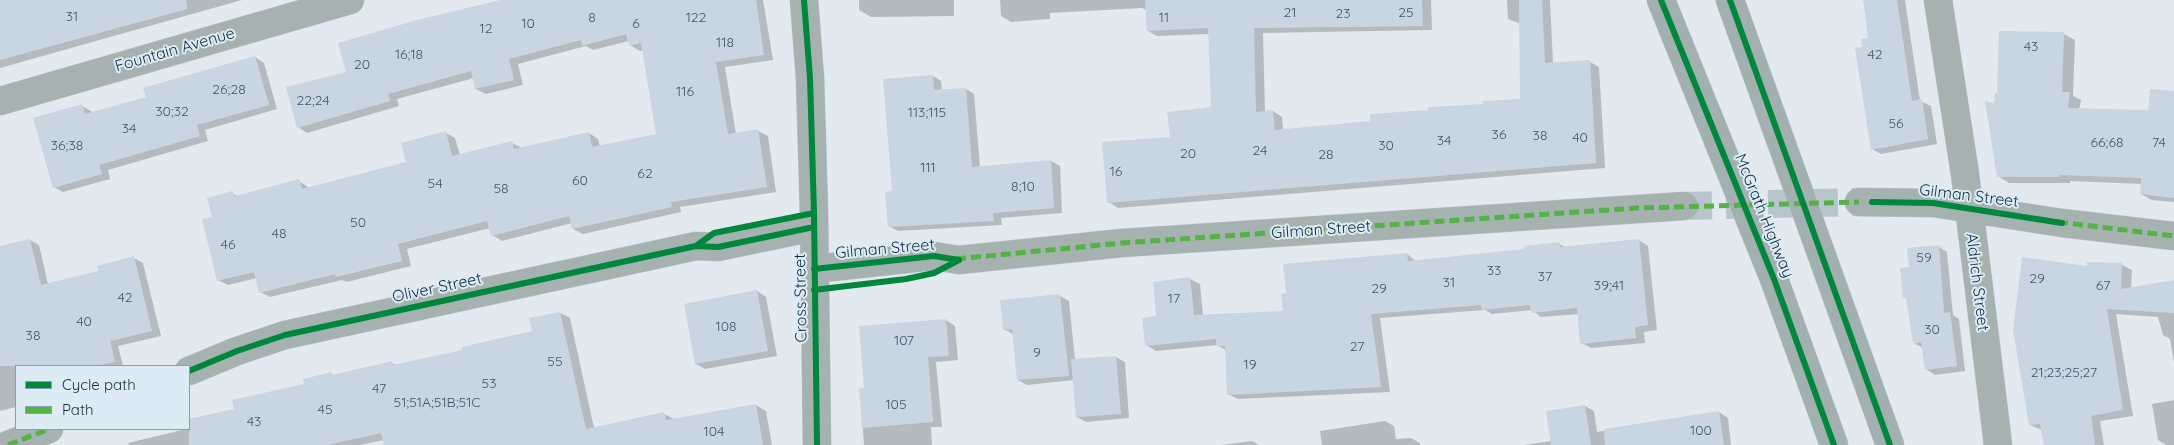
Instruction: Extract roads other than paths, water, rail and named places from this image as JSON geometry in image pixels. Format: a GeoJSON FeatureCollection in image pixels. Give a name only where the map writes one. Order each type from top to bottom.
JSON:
{"type":"FeatureCollection","features":[{"type":"Feature","properties":{"kind":"highway","name":"McGrath Highway"},"geometry":{"type":"LineString","coordinates":[[1661,0],[1774,279],[1834,445]]}},
{"type":"Feature","properties":{"kind":"highway"},"geometry":{"type":"LineString","coordinates":[[1730,0],[1890,445]]}},
{"type":"Feature","properties":{"kind":"street","name":"Fountain Avenue"},"geometry":{"type":"LineString","coordinates":[[0,101],[350,0]]}},
{"type":"Feature","properties":{"kind":"street","name":"Cross Street"},"geometry":{"type":"LineString","coordinates":[[804,0],[810,70],[816,445]]}},
{"type":"Feature","properties":{"kind":"street","name":"Aldrich Street"},"geometry":{"type":"LineString","coordinates":[[1938,0],[1968,210],[1998,445]]}},
{"type":"Feature","properties":{"kind":"street","name":"Gilman Street"},"geometry":{"type":"LineString","coordinates":[[1858,202],[1933,203],[1968,210],[2174,236]]}},
{"type":"Feature","properties":{"kind":"street","name":"Gilman Street"},"geometry":{"type":"LineString","coordinates":[[814,269],[934,256],[959,260],[1122,243],[1684,206]]}},
{"type":"Feature","properties":{"kind":"street","name":"Oliver Street"},"geometry":{"type":"LineString","coordinates":[[190,371],[237,351],[285,335],[696,246],[718,247],[814,227]]}},
{"type":"Feature","properties":{"kind":"street"},"geometry":{"type":"LineString","coordinates":[[8,445],[46,430]]}},
{"type":"Feature","properties":{"kind":"tunnel"},"geometry":{"type":"LineString","coordinates":[[1684,206],[1859,202]]}}]}
